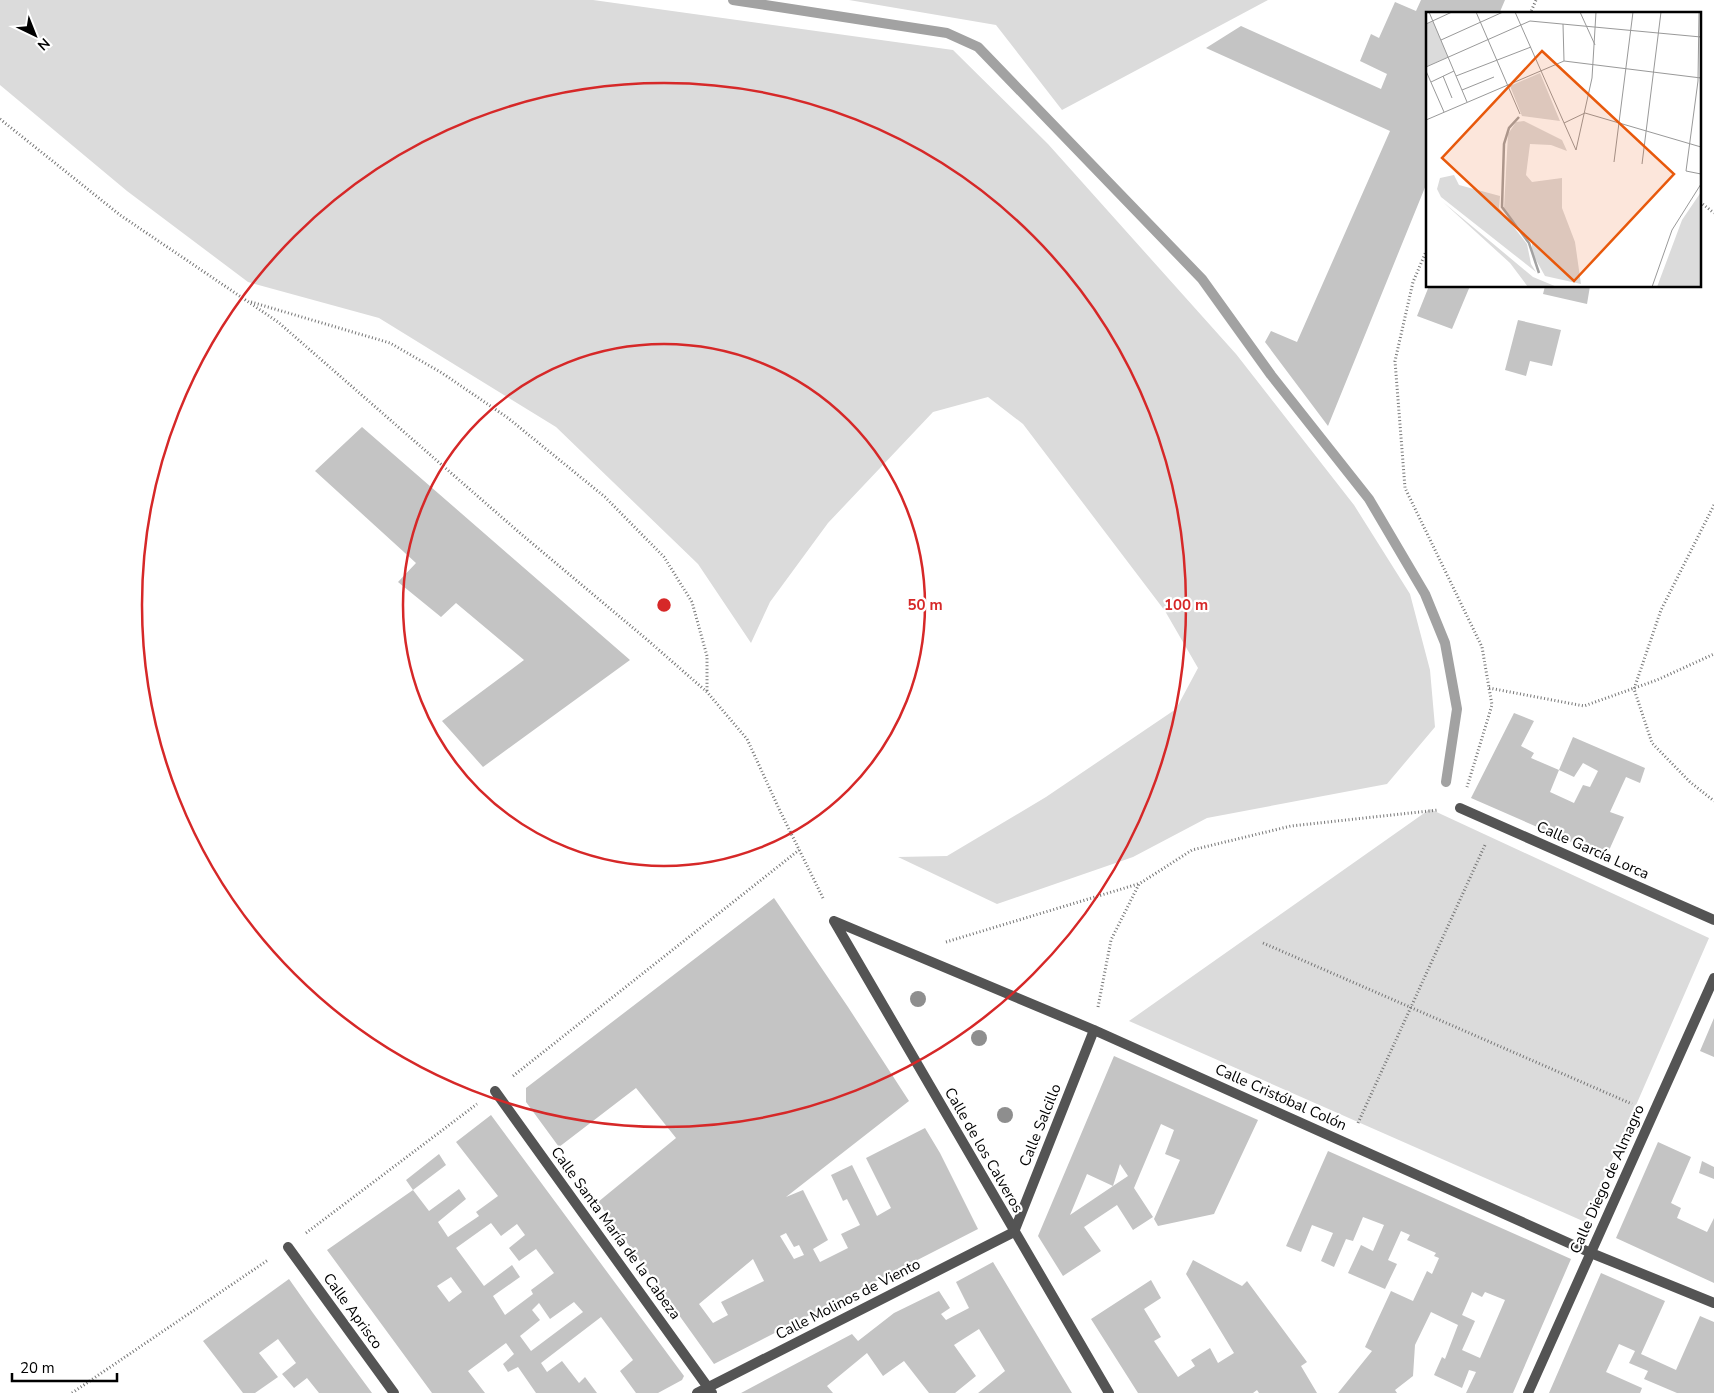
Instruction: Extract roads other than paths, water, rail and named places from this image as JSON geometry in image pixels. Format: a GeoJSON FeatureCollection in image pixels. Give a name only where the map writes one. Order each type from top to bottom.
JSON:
{"type":"FeatureCollection","features":[{"type":"Feature","properties":{"kind":"street","name":"Calle García Lorca"},"geometry":{"type":"LineString","coordinates":[[1460,808],[1714,920]]}},
{"type":"Feature","properties":{"kind":"street","name":"Calle Cristóbal Colón"},"geometry":{"type":"LineString","coordinates":[[834,921],[1094,1030],[1591,1253],[1714,1304]]}},
{"type":"Feature","properties":{"kind":"street","name":"Calle de los Calveros"},"geometry":{"type":"LineString","coordinates":[[834,921],[1109,1393]]}},
{"type":"Feature","properties":{"kind":"street","name":"Calle Diego de Almagro"},"geometry":{"type":"LineString","coordinates":[[1528,1393],[1714,978]]}},
{"type":"Feature","properties":{"kind":"street","name":"Calle Salcillo"},"geometry":{"type":"LineString","coordinates":[[1014,1232],[1094,1030]]}},
{"type":"Feature","properties":{"kind":"street","name":"Calle Santa María de la Cabeza"},"geometry":{"type":"LineString","coordinates":[[495,1091],[710,1390]]}},
{"type":"Feature","properties":{"kind":"street","name":"Calle Molinos de Viento"},"geometry":{"type":"LineString","coordinates":[[697,1393],[710,1390],[1014,1232]]}},
{"type":"Feature","properties":{"kind":"street","name":"Calle Aprisco"},"geometry":{"type":"LineString","coordinates":[[288,1247],[394,1393]]}},
{"type":"Feature","properties":{"kind":"waterway"},"geometry":{"type":"LineString","coordinates":[[733,0],[947,33],[978,47],[1202,279],[1271,375],[1369,499],[1425,594],[1445,643],[1457,709],[1446,782]]}}]}
